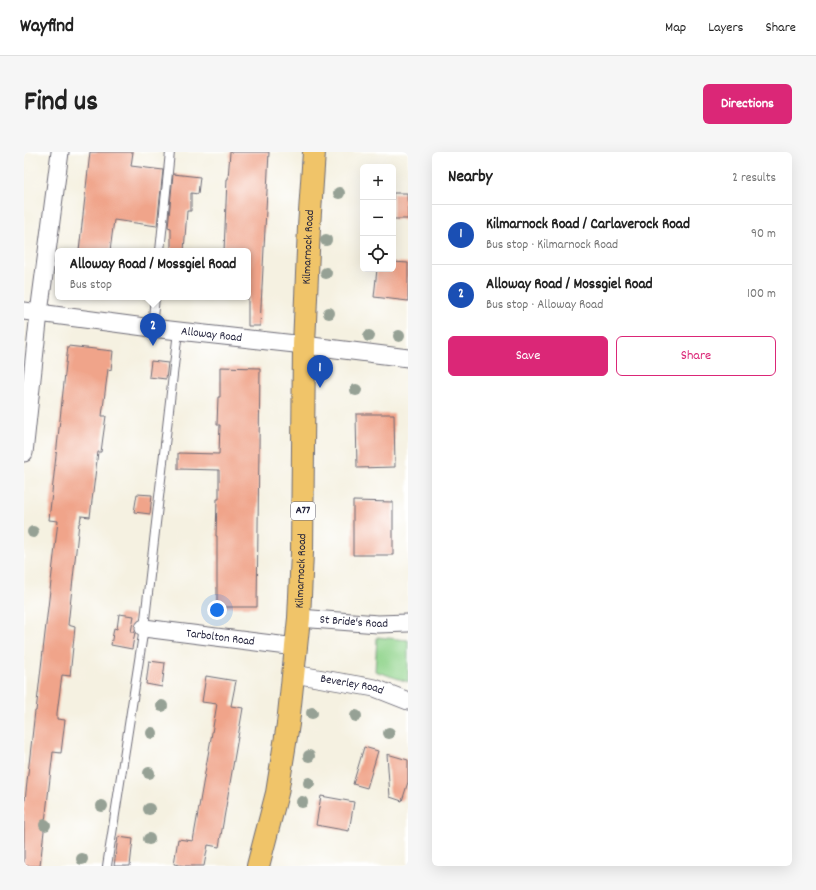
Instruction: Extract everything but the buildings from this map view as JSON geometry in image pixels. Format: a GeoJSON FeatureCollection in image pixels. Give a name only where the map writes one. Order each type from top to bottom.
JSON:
{"type":"FeatureCollection","features":[{"type":"Feature","properties":{"kind":"main road","name":"Kilmarnock Road"},"geometry":{"type":"LineString","coordinates":[[258,866],[277,793],[288,724],[299,618],[302,552],[304,345],[314,152]]}},
{"type":"Feature","properties":{"kind":"street"},"geometry":{"type":"LineString","coordinates":[[24,453],[32,312],[60,152]]}},
{"type":"Feature","properties":{"kind":"street","name":"Alloway Road"},"geometry":{"type":"LineString","coordinates":[[32,312],[152,328],[408,358]]}},
{"type":"Feature","properties":{"kind":"street","name":"St Bride's Road"},"geometry":{"type":"LineString","coordinates":[[299,618],[378,624],[408,623]]}},
{"type":"Feature","properties":{"kind":"street","name":"Tarbolton Road"},"geometry":{"type":"LineString","coordinates":[[144,628],[296,647]]}},
{"type":"Feature","properties":{"kind":"street","name":"Beverley Road"},"geometry":{"type":"LineString","coordinates":[[294,674],[375,688],[408,701]]}},
{"type":"Feature","properties":{"kind":"lane"},"geometry":{"type":"LineString","coordinates":[[160,248],[170,152]]}},
{"type":"Feature","properties":{"kind":"lane"},"geometry":{"type":"LineString","coordinates":[[152,328],[155,300]]}},
{"type":"Feature","properties":{"kind":"lane"},"geometry":{"type":"LineString","coordinates":[[107,866],[144,628],[178,331]]}},
{"type":"Feature","properties":{"kind":"green space"},"geometry":{"type":"Polygon","coordinates":[[[377,637],[408,640],[408,682],[375,671],[377,637]]]}},
{"type":"Feature","properties":{"kind":"place","name":"Alloway Road / Mossgiel Road"},"geometry":{"type":"Point","coordinates":[153,346]}},
{"type":"Feature","properties":{"kind":"place","name":"Kilmarnock Road / Carlaverock Road"},"geometry":{"type":"Point","coordinates":[320,388]}}]}
